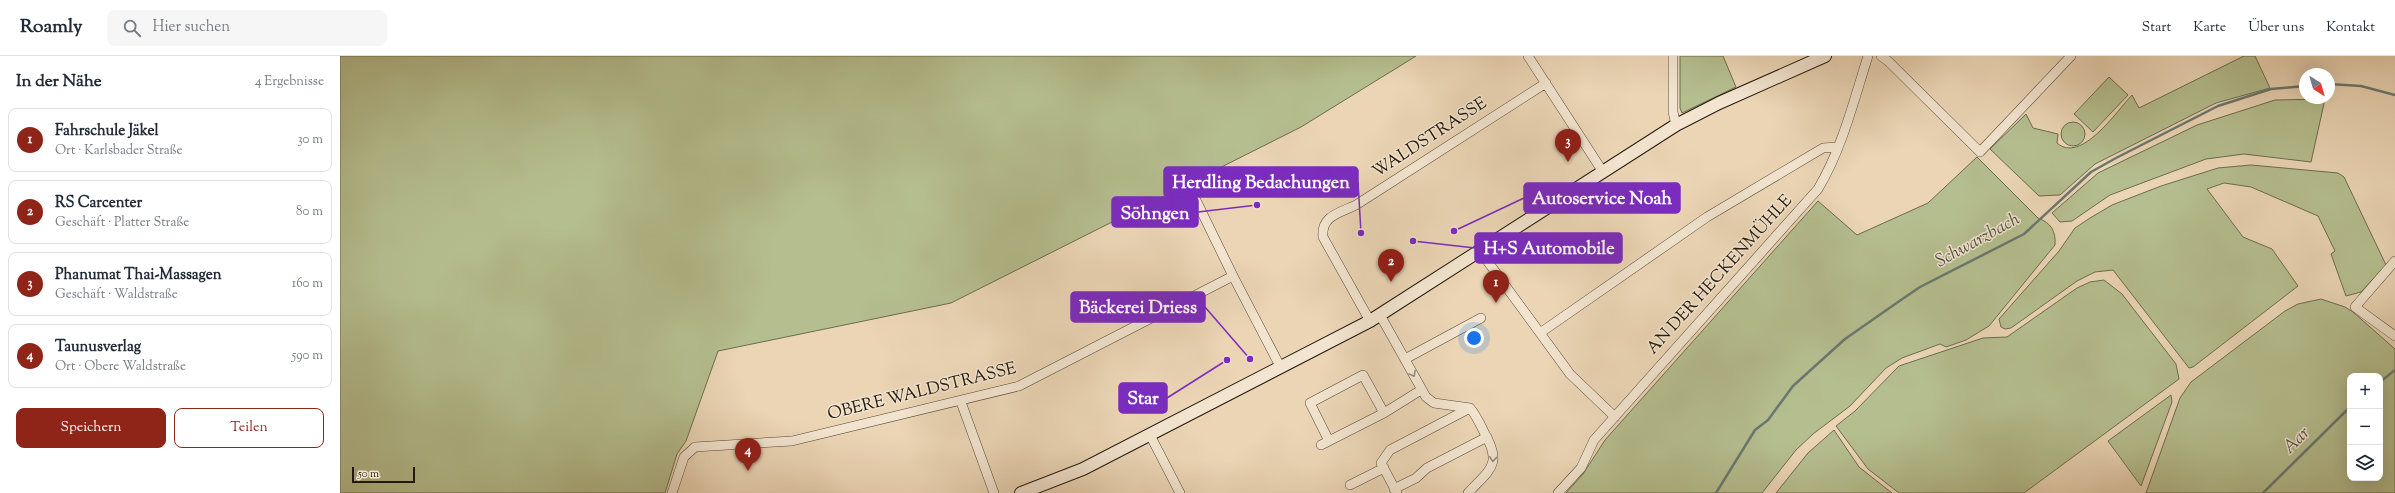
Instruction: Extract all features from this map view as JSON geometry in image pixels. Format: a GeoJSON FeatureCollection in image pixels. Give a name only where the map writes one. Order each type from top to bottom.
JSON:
{"type":"FeatureCollection","features":[{"type":"Feature","properties":{"kind":"main road"},"geometry":{"type":"LineString","coordinates":[[1021,493],[1076,472],[1281,368],[1375,318],[1676,125],[1719,103],[1821,57]]}},
{"type":"Feature","properties":{"kind":"street"},"geometry":{"type":"LineString","coordinates":[[1528,56],[1603,172]]}},
{"type":"Feature","properties":{"kind":"street"},"geometry":{"type":"LineString","coordinates":[[1673,56],[1673,112],[1676,125]]}},
{"type":"Feature","properties":{"kind":"street","name":"AN DER HECKENMÜHLE"},"geometry":{"type":"LineString","coordinates":[[1558,493],[1581,468],[1594,440],[1818,189],[1826,177],[1868,56]]}},
{"type":"Feature","properties":{"kind":"street"},"geometry":{"type":"LineString","coordinates":[[1881,56],[1888,60],[1980,152],[2071,56]]}},
{"type":"Feature","properties":{"kind":"street","name":"WALDSTRASSE"},"geometry":{"type":"LineString","coordinates":[[1375,318],[1323,237],[1322,228],[1326,220],[1356,205],[1546,84]]}},
{"type":"Feature","properties":{"kind":"street"},"geometry":{"type":"LineString","coordinates":[[1540,333],[1726,205],[1823,148],[1837,147]]}},
{"type":"Feature","properties":{"kind":"street"},"geometry":{"type":"LineString","coordinates":[[1192,190],[1233,276],[1281,368]]}},
{"type":"Feature","properties":{"kind":"street"},"geometry":{"type":"LineString","coordinates":[[1480,252],[1576,381],[1615,417]]}},
{"type":"Feature","properties":{"kind":"street"},"geometry":{"type":"LineString","coordinates":[[2395,261],[2355,307],[2395,336]]}},
{"type":"Feature","properties":{"kind":"street","name":"OBERE WALDSTRASSE"},"geometry":{"type":"LineString","coordinates":[[672,493],[684,457],[695,447],[792,441],[961,402],[1019,386],[1233,276]]}},
{"type":"Feature","properties":{"kind":"street"},"geometry":{"type":"LineString","coordinates":[[1375,318],[1405,359],[1426,397],[1434,403],[1470,408]]}},
{"type":"Feature","properties":{"kind":"street"},"geometry":{"type":"LineString","coordinates":[[1405,359],[1481,318]]}},
{"type":"Feature","properties":{"kind":"street"},"geometry":{"type":"LineString","coordinates":[[1384,413],[1363,375],[1310,403],[1325,443],[1384,413],[1421,390]]}},
{"type":"Feature","properties":{"kind":"street"},"geometry":{"type":"LineString","coordinates":[[961,402],[994,493]]}},
{"type":"Feature","properties":{"kind":"street"},"geometry":{"type":"LineString","coordinates":[[1468,493],[1493,464],[1495,456],[1487,437],[1470,408]]}},
{"type":"Feature","properties":{"kind":"street"},"geometry":{"type":"LineString","coordinates":[[1470,408],[1390,450],[1381,463],[1396,491],[1416,478],[1427,468],[1487,437]]}},
{"type":"Feature","properties":{"kind":"street"},"geometry":{"type":"LineString","coordinates":[[1150,435],[1180,493]]}},
{"type":"Feature","properties":{"kind":"street"},"geometry":{"type":"LineString","coordinates":[[1350,485],[1384,468]]}},
{"type":"Feature","properties":{"kind":"green space"},"geometry":{"type":"Polygon","coordinates":[[[340,56],[1416,56],[1301,127],[951,303],[718,351],[686,441],[677,454],[665,493],[340,493],[340,56]]]}},
{"type":"Feature","properties":{"kind":"green space"},"geometry":{"type":"Polygon","coordinates":[[[1680,56],[1723,56],[1736,87],[1682,113],[1680,108],[1680,56]]]}},
{"type":"Feature","properties":{"kind":"green space"},"geometry":{"type":"Polygon","coordinates":[[[2244,56],[2255,56],[2270,88],[2216,103],[2095,164],[2060,195],[2039,196],[1990,149],[2026,114],[2033,128],[2058,134],[2057,143],[2066,148],[2077,147],[2087,142],[2098,133],[2132,95],[2139,108],[2244,56]]]}},
{"type":"Feature","properties":{"kind":"green space"},"geometry":{"type":"Polygon","coordinates":[[[2109,77],[2128,95],[2093,132],[2074,114],[2109,77]]]}},
{"type":"Feature","properties":{"kind":"green space"},"geometry":{"type":"Polygon","coordinates":[[[2275,100],[2299,100],[2299,104],[2324,104],[2311,162],[2244,154],[2206,159],[2110,195],[2072,221],[2060,222],[2052,213],[2098,173],[2197,125],[2275,100]]]}},
{"type":"Feature","properties":{"kind":"green space"},"geometry":{"type":"Polygon","coordinates":[[[2073,122],[2082,125],[2085,134],[2082,143],[2073,146],[2064,143],[2061,134],[2064,125],[2073,122]]]}},
{"type":"Feature","properties":{"kind":"green space"},"geometry":{"type":"Polygon","coordinates":[[[1977,157],[2038,218],[2046,222],[2052,228],[2055,236],[2055,245],[1989,326],[1966,340],[1946,347],[1940,344],[1902,358],[1886,368],[1850,406],[1813,434],[1796,450],[1762,493],[1566,493],[1583,474],[1605,440],[1818,201],[1857,235],[1928,203],[1977,157]]]}},
{"type":"Feature","properties":{"kind":"green space"},"geometry":{"type":"Polygon","coordinates":[[[2251,165],[2338,173],[2344,177],[2386,265],[2361,292],[2346,296],[2331,254],[2335,251],[2318,216],[2251,187],[2224,183],[2207,189],[2243,237],[2272,249],[2298,286],[2193,367],[2189,368],[2113,270],[2095,272],[2077,281],[2011,328],[2005,329],[2001,327],[1999,319],[2059,251],[2075,228],[2090,218],[2112,205],[2161,186],[2218,168],[2251,165]]]}},
{"type":"Feature","properties":{"kind":"green space"},"geometry":{"type":"Polygon","coordinates":[[[2104,280],[2122,294],[2176,364],[2179,379],[2024,493],[1899,493],[1868,469],[1836,426],[1855,411],[1899,366],[1983,338],[2007,337],[2077,288],[2090,282],[2104,280]]]}},
{"type":"Feature","properties":{"kind":"green space"},"geometry":{"type":"Polygon","coordinates":[[[2321,299],[2345,307],[2353,312],[2395,349],[2395,493],[2146,493],[2180,398],[2191,382],[2285,311],[2298,304],[2321,299]]]}},
{"type":"Feature","properties":{"kind":"green space"},"geometry":{"type":"Polygon","coordinates":[[[2171,395],[2172,402],[2141,486],[2108,441],[2171,395]]]}},
{"type":"Feature","properties":{"kind":"green space"},"geometry":{"type":"Polygon","coordinates":[[[1834,430],[1859,467],[1892,493],[1776,493],[1808,453],[1834,430]]]}},
{"type":"Feature","properties":{"kind":"waterway","name":"Schwarzbach"},"geometry":{"type":"LineString","coordinates":[[2335,84],[2361,86],[2395,95]]}},
{"type":"Feature","properties":{"kind":"waterway","name":"Schwarzbach"},"geometry":{"type":"LineString","coordinates":[[1716,493],[1755,430],[1768,420],[1793,386],[1845,339],[1898,302],[1920,287],[2024,234],[2091,172],[2116,158],[2218,106],[2271,89],[2299,87]]}},
{"type":"Feature","properties":{"kind":"waterway","name":"Aar"},"geometry":{"type":"LineString","coordinates":[[2383,380],[2395,370]]}},
{"type":"Feature","properties":{"kind":"waterway","name":"Aar"},"geometry":{"type":"LineString","coordinates":[[2263,493],[2348,409]]}},
{"type":"Feature","properties":{"kind":"place","name":"Phanumat Thai-Massagen"},"geometry":{"type":"Point","coordinates":[1568,162]}},
{"type":"Feature","properties":{"kind":"place","name":"Söhngen"},"geometry":{"type":"Point","coordinates":[1257,205]}},
{"type":"Feature","properties":{"kind":"place","name":"Autoservice Noah"},"geometry":{"type":"Point","coordinates":[1454,231]}},
{"type":"Feature","properties":{"kind":"place","name":"Herdling Bedachungen"},"geometry":{"type":"Point","coordinates":[1361,233]}},
{"type":"Feature","properties":{"kind":"place","name":"H+S Automobile"},"geometry":{"type":"Point","coordinates":[1413,241]}},
{"type":"Feature","properties":{"kind":"place","name":"RS Carcenter"},"geometry":{"type":"Point","coordinates":[1391,282]}},
{"type":"Feature","properties":{"kind":"place","name":"Fahrschule Jäkel"},"geometry":{"type":"Point","coordinates":[1496,303]}},
{"type":"Feature","properties":{"kind":"place","name":"Bäckerei Driess"},"geometry":{"type":"Point","coordinates":[1250,359]}},
{"type":"Feature","properties":{"kind":"place","name":"Star"},"geometry":{"type":"Point","coordinates":[1227,360]}},
{"type":"Feature","properties":{"kind":"place","name":"Taunusverlag"},"geometry":{"type":"Point","coordinates":[748,471]}}]}
